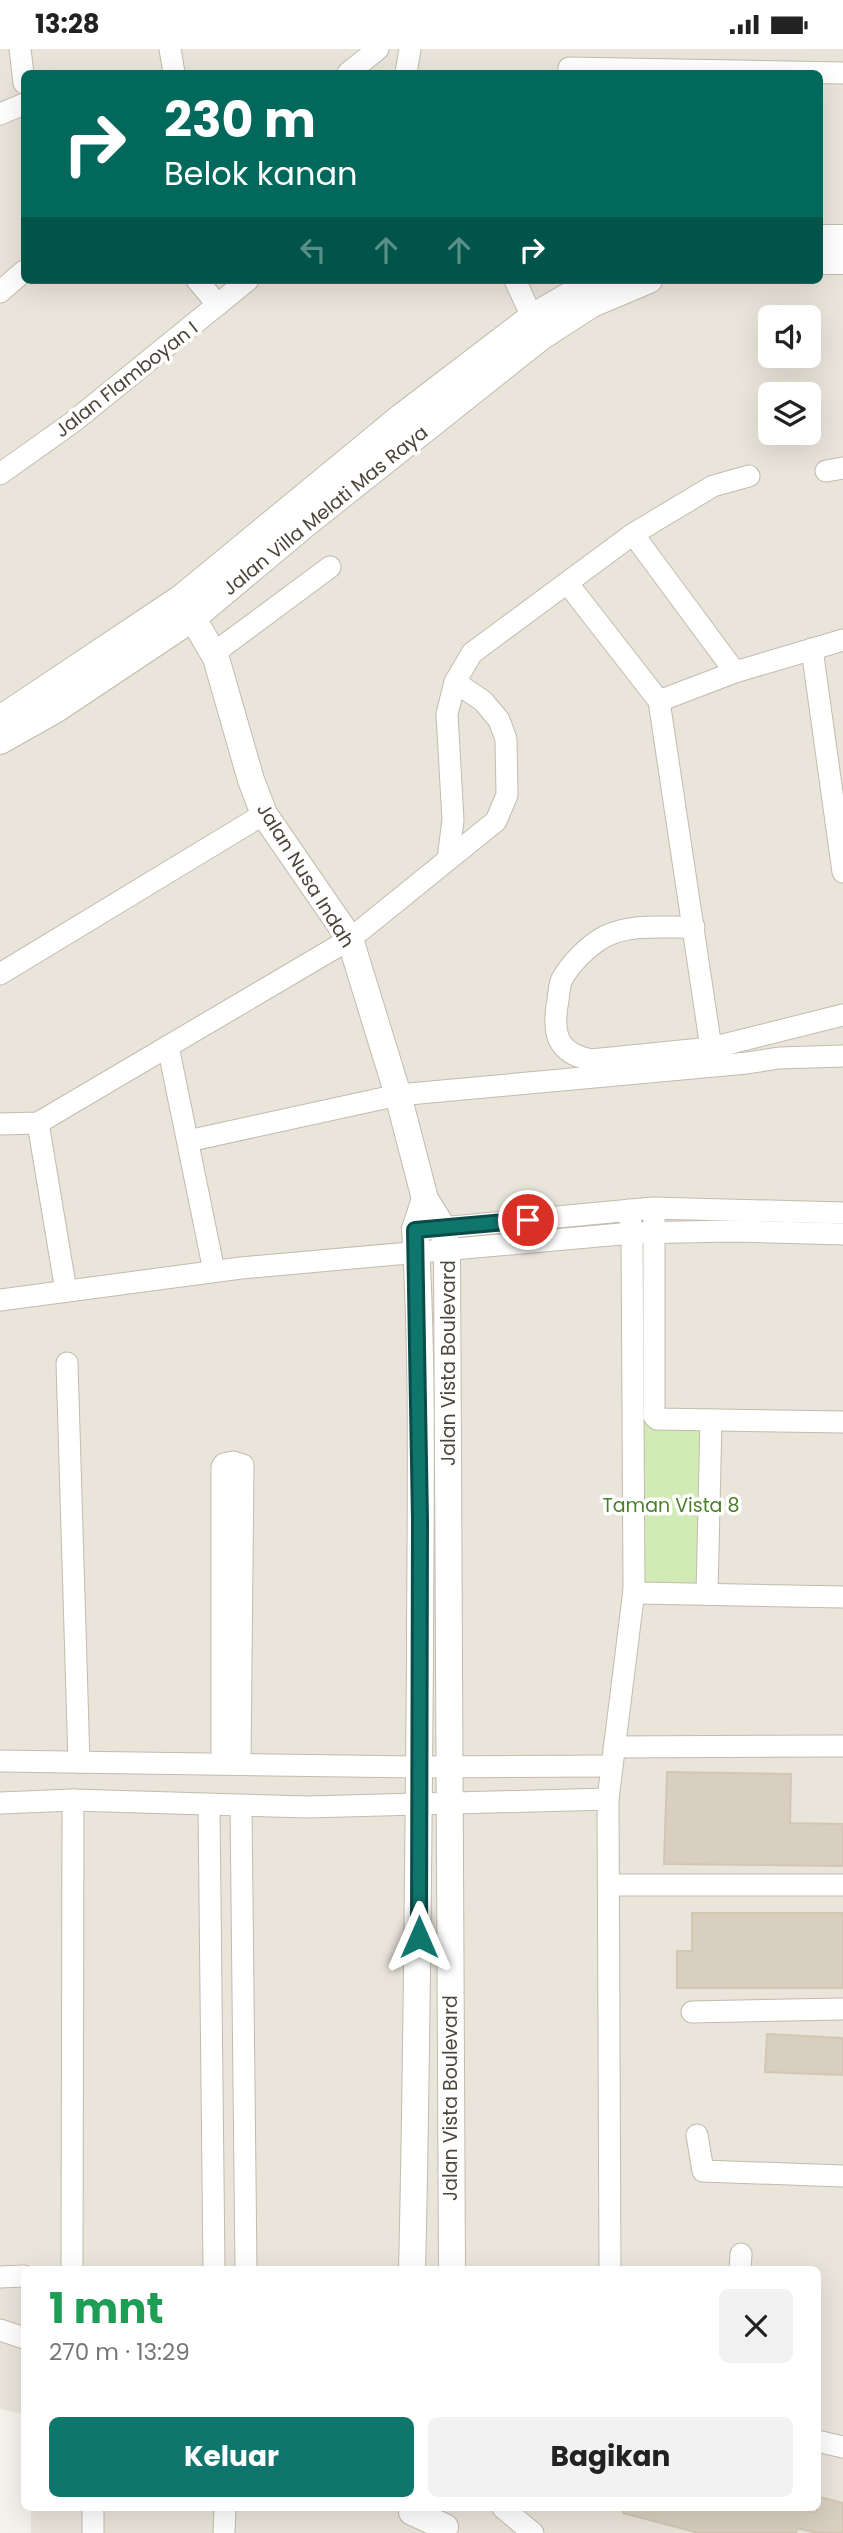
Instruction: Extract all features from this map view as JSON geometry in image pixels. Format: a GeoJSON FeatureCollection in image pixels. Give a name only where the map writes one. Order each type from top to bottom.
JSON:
{"type":"FeatureCollection","features":[{"type":"Feature","properties":{"kind":"street"},"geometry":{"type":"LineString","coordinates":[[20,49],[22,70]]}},
{"type":"Feature","properties":{"kind":"street"},"geometry":{"type":"LineString","coordinates":[[170,49],[174,70]]}},
{"type":"Feature","properties":{"kind":"street"},"geometry":{"type":"LineString","coordinates":[[352,70],[377,49]]}},
{"type":"Feature","properties":{"kind":"street"},"geometry":{"type":"LineString","coordinates":[[406,70],[410,49]]}},
{"type":"Feature","properties":{"kind":"street"},"geometry":{"type":"LineString","coordinates":[[568,63],[760,70]]}},
{"type":"Feature","properties":{"kind":"street"},"geometry":{"type":"LineString","coordinates":[[823,72],[843,73]]}},
{"type":"Feature","properties":{"kind":"street"},"geometry":{"type":"LineString","coordinates":[[0,114],[21,105]]}},
{"type":"Feature","properties":{"kind":"street"},"geometry":{"type":"LineString","coordinates":[[823,238],[843,238]]}},
{"type":"Feature","properties":{"kind":"street"},"geometry":{"type":"LineString","coordinates":[[823,261],[843,261]]}},
{"type":"Feature","properties":{"kind":"street"},"geometry":{"type":"LineString","coordinates":[[0,292],[21,274]]}},
{"type":"Feature","properties":{"kind":"street"},"geometry":{"type":"LineString","coordinates":[[200,284],[218,305]]}},
{"type":"Feature","properties":{"kind":"street","name":"Jalan Flamboyan I"},"geometry":{"type":"LineString","coordinates":[[0,474],[73,422],[243,284]]}},
{"type":"Feature","properties":{"kind":"street"},"geometry":{"type":"LineString","coordinates":[[517,284],[532,317]]}},
{"type":"Feature","properties":{"kind":"street","name":"Jalan Villa Melati Mas Raya"},"geometry":{"type":"LineString","coordinates":[[0,719],[187,608],[401,417],[532,317],[589,284]]}},
{"type":"Feature","properties":{"kind":"street","name":"Jalan Villa Melati Mas Raya"},"geometry":{"type":"LineString","coordinates":[[0,741],[55,710],[187,608],[308,522],[541,337],[592,304],[637,284]]}},
{"type":"Feature","properties":{"kind":"street"},"geometry":{"type":"LineString","coordinates":[[449,859],[453,820],[447,714],[455,682],[472,653],[633,534],[713,486],[749,476]]}},
{"type":"Feature","properties":{"kind":"street"},"geometry":{"type":"LineString","coordinates":[[633,534],[734,672]]}},
{"type":"Feature","properties":{"kind":"street"},"geometry":{"type":"LineString","coordinates":[[214,653],[330,566]]}},
{"type":"Feature","properties":{"kind":"street"},"geometry":{"type":"LineString","coordinates":[[568,584],[659,701],[711,1048]]}},
{"type":"Feature","properties":{"kind":"street","name":"Jalan Nusa Indah"},"geometry":{"type":"LineString","coordinates":[[187,608],[214,653],[251,781],[264,814],[350,939],[398,1095],[425,1199]]}},
{"type":"Feature","properties":{"kind":"street"},"geometry":{"type":"LineString","coordinates":[[659,701],[734,672],[843,640]]}},
{"type":"Feature","properties":{"kind":"street"},"geometry":{"type":"LineString","coordinates":[[812,649],[838,793],[843,872]]}},
{"type":"Feature","properties":{"kind":"street"},"geometry":{"type":"LineString","coordinates":[[0,1124],[38,1123],[350,939],[496,821],[507,795],[506,739],[499,720],[483,701],[455,682]]}},
{"type":"Feature","properties":{"kind":"street"},"geometry":{"type":"LineString","coordinates":[[0,974],[264,814]]}},
{"type":"Feature","properties":{"kind":"street"},"geometry":{"type":"LineString","coordinates":[[694,927],[621,929],[601,938],[579,957],[561,981],[555,1015],[558,1040],[573,1056],[591,1060],[711,1048],[843,1015]]}},
{"type":"Feature","properties":{"kind":"street"},"geometry":{"type":"LineString","coordinates":[[168,1046],[214,1271]]}},
{"type":"Feature","properties":{"kind":"street"},"geometry":{"type":"LineString","coordinates":[[188,1140],[398,1095],[779,1058],[843,1056]]}},
{"type":"Feature","properties":{"kind":"street"},"geometry":{"type":"LineString","coordinates":[[38,1123],[66,1291]]}},
{"type":"Feature","properties":{"kind":"street"},"geometry":{"type":"LineString","coordinates":[[425,1199],[445,1239]]}},
{"type":"Feature","properties":{"kind":"street","name":"Jalan Vista Boulevard"},"geometry":{"type":"LineString","coordinates":[[412,2266],[418,2042],[419,1805],[420,1507],[416,1241],[425,1199]]}},
{"type":"Feature","properties":{"kind":"street"},"geometry":{"type":"LineString","coordinates":[[445,1239],[653,1208],[843,1213]]}},
{"type":"Feature","properties":{"kind":"street"},"geometry":{"type":"LineString","coordinates":[[653,1208],[654,1416],[657,1419],[843,1422]]}},
{"type":"Feature","properties":{"kind":"street"},"geometry":{"type":"LineString","coordinates":[[610,2266],[608,1799],[634,1590],[632,1233],[629,1210]]}},
{"type":"Feature","properties":{"kind":"street"},"geometry":{"type":"LineString","coordinates":[[0,1300],[416,1241],[655,1231],[843,1234]]}},
{"type":"Feature","properties":{"kind":"street","name":"Jalan Vista Boulevard"},"geometry":{"type":"LineString","coordinates":[[445,1239],[452,2266]]}},
{"type":"Feature","properties":{"kind":"street"},"geometry":{"type":"LineString","coordinates":[[67,1363],[79,1762]]}},
{"type":"Feature","properties":{"kind":"street"},"geometry":{"type":"LineString","coordinates":[[707,1594],[711,1420]]}},
{"type":"Feature","properties":{"kind":"street"},"geometry":{"type":"LineString","coordinates":[[233,1462],[243,1465],[231,1764],[222,1468],[233,1462]]}},
{"type":"Feature","properties":{"kind":"street"},"geometry":{"type":"LineString","coordinates":[[634,1590],[640,1593],[843,1597]]}},
{"type":"Feature","properties":{"kind":"street"},"geometry":{"type":"LineString","coordinates":[[0,1761],[419,1767],[843,1746]]}},
{"type":"Feature","properties":{"kind":"street"},"geometry":{"type":"LineString","coordinates":[[0,1804],[73,1800],[209,1806],[419,1805],[608,1799]]}},
{"type":"Feature","properties":{"kind":"street"},"geometry":{"type":"LineString","coordinates":[[72,2266],[73,1800]]}},
{"type":"Feature","properties":{"kind":"street"},"geometry":{"type":"LineString","coordinates":[[209,1806],[214,2266]]}},
{"type":"Feature","properties":{"kind":"street"},"geometry":{"type":"LineString","coordinates":[[241,1806],[246,2266]]}},
{"type":"Feature","properties":{"kind":"street"},"geometry":{"type":"LineString","coordinates":[[609,1885],[843,1885]]}},
{"type":"Feature","properties":{"kind":"street"},"geometry":{"type":"LineString","coordinates":[[692,2013],[843,2009]]}},
{"type":"Feature","properties":{"kind":"street"},"geometry":{"type":"LineString","coordinates":[[211,2018],[243,2018]]}},
{"type":"Feature","properties":{"kind":"street"},"geometry":{"type":"LineString","coordinates":[[697,2135],[703,2171],[843,2176]]}},
{"type":"Feature","properties":{"kind":"street"},"geometry":{"type":"LineString","coordinates":[[214,2222],[245,2223]]}},
{"type":"Feature","properties":{"kind":"street"},"geometry":{"type":"LineString","coordinates":[[0,2277],[21,2276]]}},
{"type":"Feature","properties":{"kind":"street"},"geometry":{"type":"LineString","coordinates":[[0,2330],[21,2337]]}},
{"type":"Feature","properties":{"kind":"street"},"geometry":{"type":"LineString","coordinates":[[821,2442],[843,2447]]}},
{"type":"Feature","properties":{"kind":"street"},"geometry":{"type":"LineString","coordinates":[[93,2511],[93,2533]]}},
{"type":"Feature","properties":{"kind":"street"},"geometry":{"type":"LineString","coordinates":[[223,2533],[225,2511]]}},
{"type":"Feature","properties":{"kind":"street"},"geometry":{"type":"LineString","coordinates":[[507,2511],[533,2533]]}},
{"type":"Feature","properties":{"kind":"street"},"geometry":{"type":"LineString","coordinates":[[409,2515],[446,2523]]}},
{"type":"Feature","properties":{"kind":"shaded area"},"geometry":{"type":"Polygon","coordinates":[[[0,49],[843,49],[843,2533],[31,2533],[31,2511],[821,2511],[821,2266],[21,2266],[21,2413],[0,2409],[0,49]]]}},
{"type":"Feature","properties":{"kind":"green space","name":"Taman Vista 8"},"geometry":{"type":"Polygon","coordinates":[[[633,1419],[711,1420],[707,1594],[634,1590],[633,1419]]]}},
{"type":"Feature","properties":{"kind":"building"},"geometry":{"type":"Polygon","coordinates":[[[667,1772],[791,1774],[790,1823],[843,1824],[843,1866],[664,1864],[667,1772]]]}},
{"type":"Feature","properties":{"kind":"building"},"geometry":{"type":"Polygon","coordinates":[[[692,1913],[843,1913],[843,1988],[677,1988],[677,1951],[692,1951],[692,1913]]]}},
{"type":"Feature","properties":{"kind":"building"},"geometry":{"type":"Polygon","coordinates":[[[767,2034],[843,2038],[843,2075],[765,2072],[767,2034]]]}},
{"type":"Feature","properties":{"kind":"building"},"geometry":{"type":"Polygon","coordinates":[[[821,2497],[843,2503],[843,2533],[817,2533],[797,2528],[796,2533],[699,2533],[623,2513],[808,2511],[821,2511],[821,2497]]]}},
{"type":"Feature","properties":{"kind":"route"},"geometry":{"type":"LineString","coordinates":[[419,1937],[420,1520],[418,1280],[415,1230],[528,1220]]}}]}
